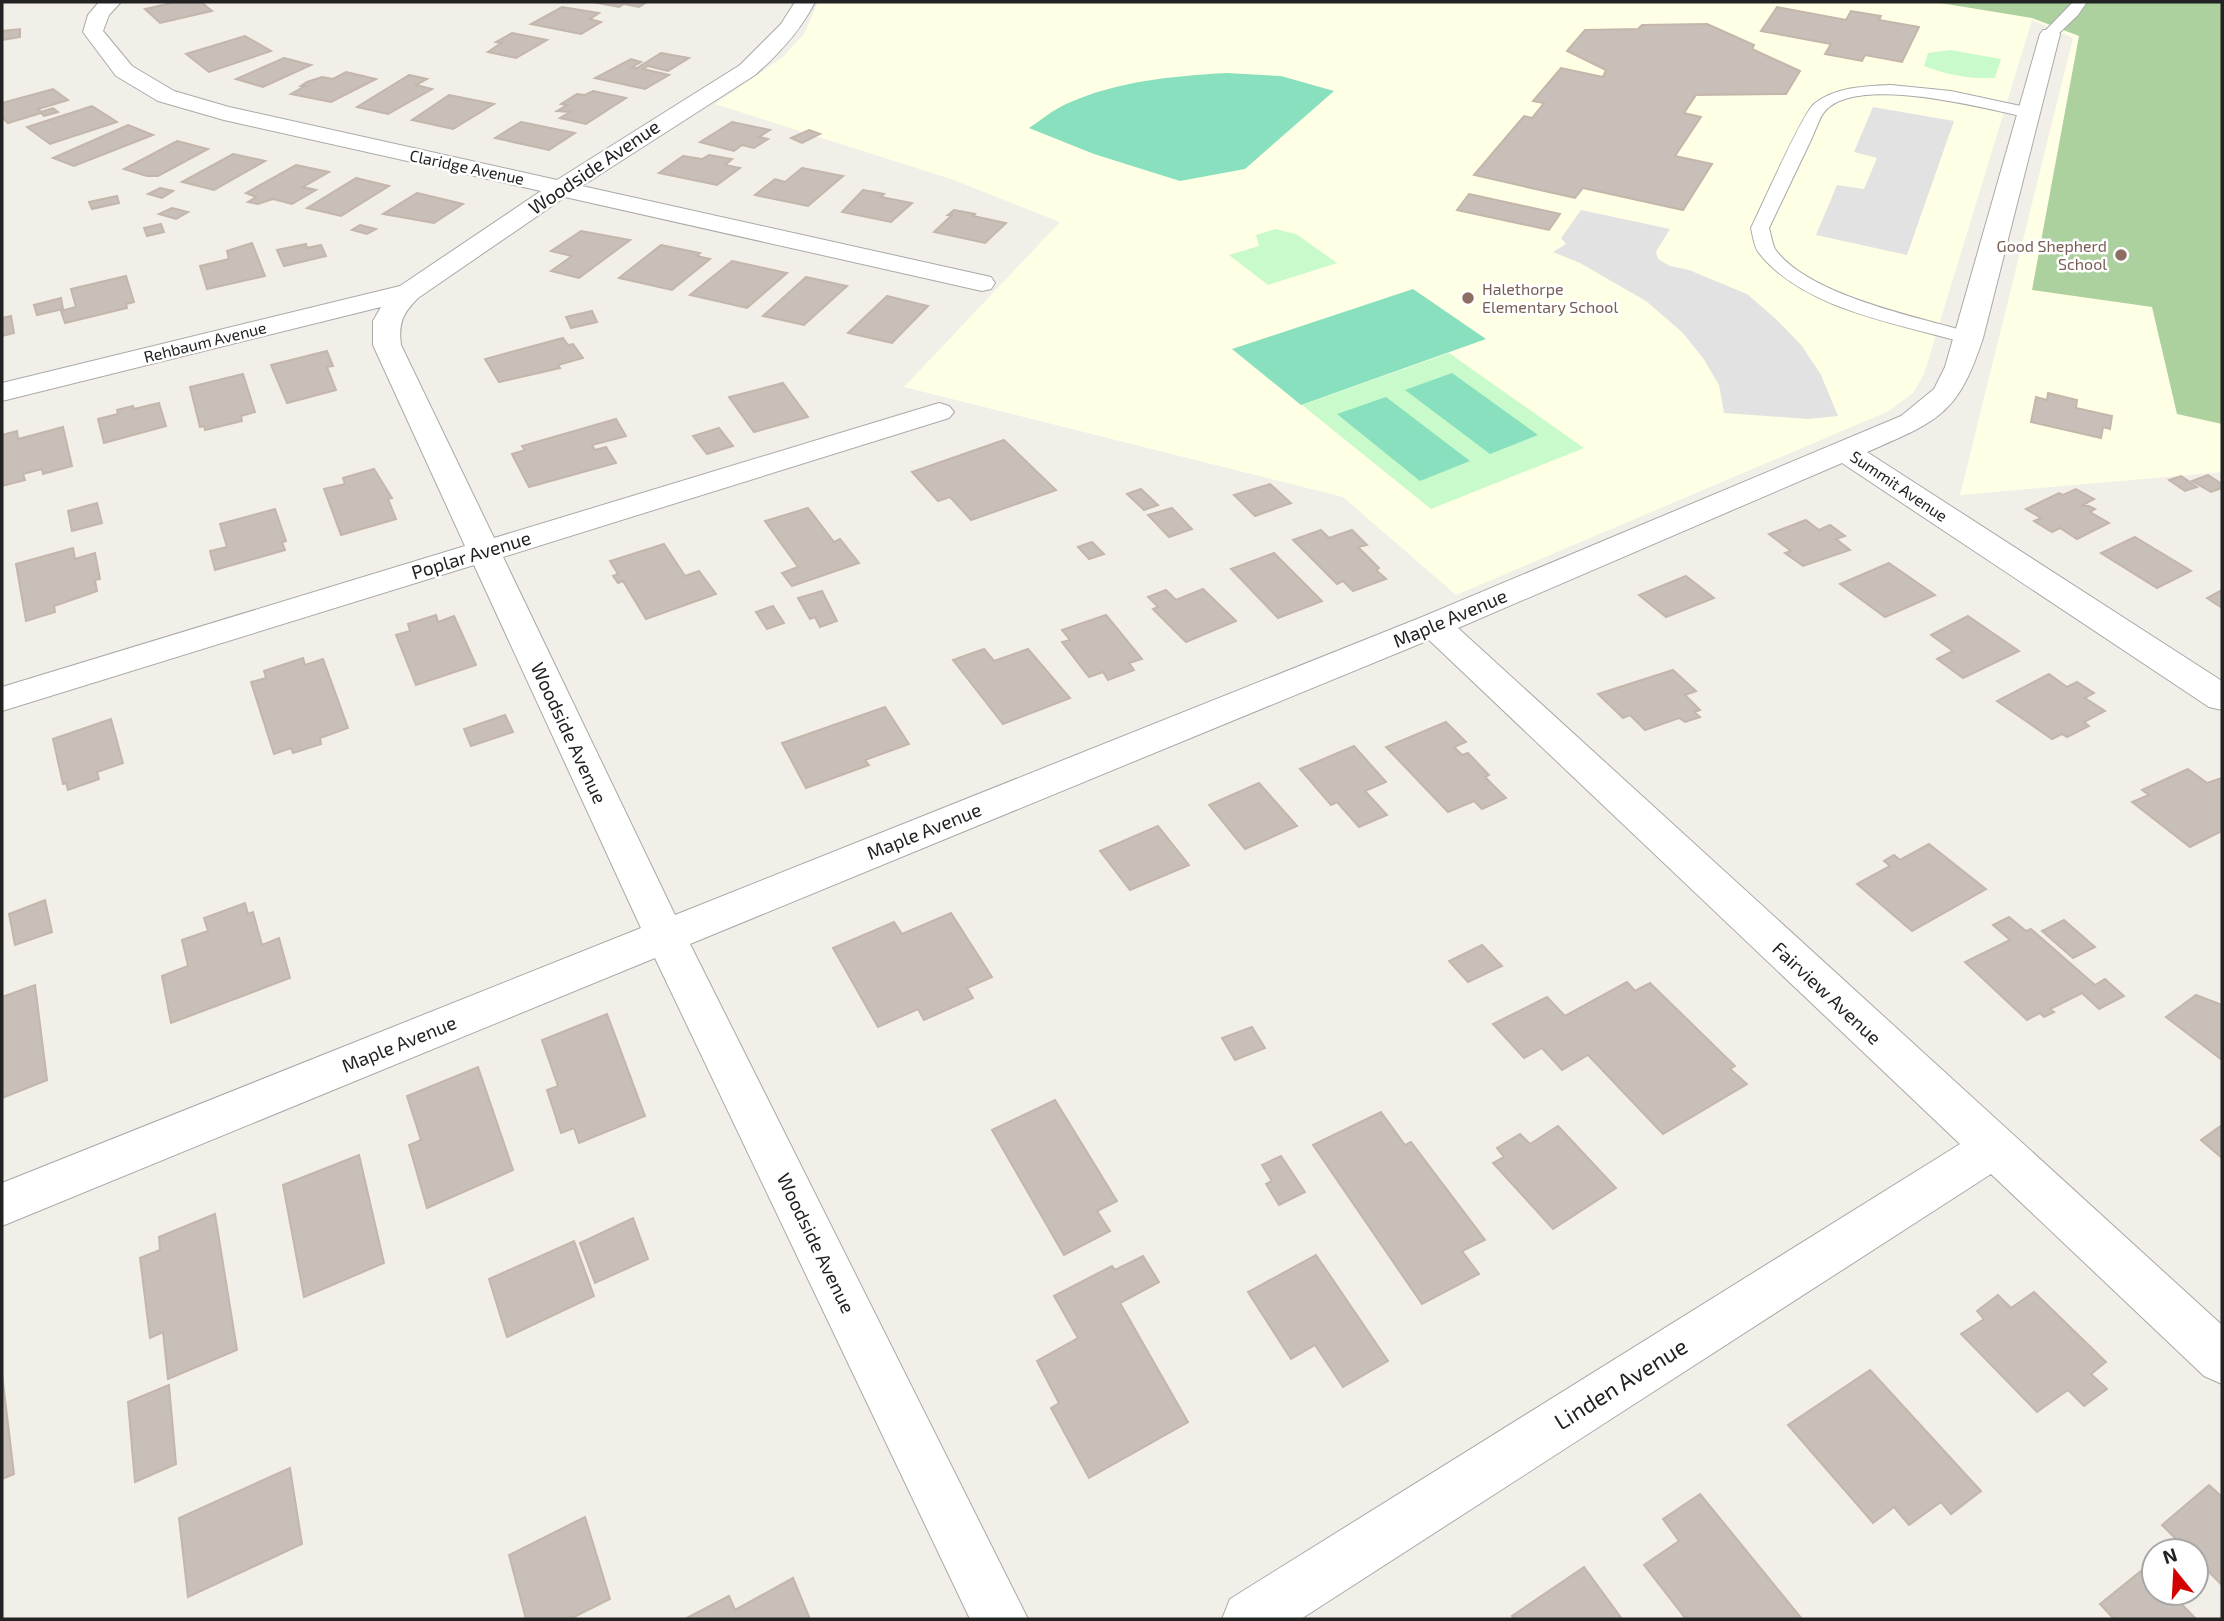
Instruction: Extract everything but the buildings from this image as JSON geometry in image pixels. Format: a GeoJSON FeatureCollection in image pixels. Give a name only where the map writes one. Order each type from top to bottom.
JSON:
{"type":"FeatureCollection","features":[{"type":"Feature","properties":{"kind":"street","name":"Claridge Avenue"},"geometry":{"type":"LineString","coordinates":[[111,2],[98,15],[93,32],[124,71],[166,96],[223,113],[982,283]]}},
{"type":"Feature","properties":{"kind":"street","name":"Woodside Avenue"},"geometry":{"type":"LineString","coordinates":[[805,2],[788,33],[740,75],[656,125],[409,292],[391,310],[384,326],[387,345],[665,936],[1000,1619]]}},
{"type":"Feature","properties":{"kind":"street","name":"Summit Avenue"},"geometry":{"type":"LineString","coordinates":[[1845,451],[1911,422],[1936,405],[1952,387],[1969,338],[2050,34]]}},
{"type":"Feature","properties":{"kind":"street","name":"Rehbaum Avenue"},"geometry":{"type":"LineString","coordinates":[[2,392],[409,292]]}},
{"type":"Feature","properties":{"kind":"street","name":"Poplar Avenue"},"geometry":{"type":"LineString","coordinates":[[2,699],[939,412]]}},
{"type":"Feature","properties":{"kind":"street","name":"Summit Avenue"},"geometry":{"type":"LineString","coordinates":[[1845,451],[2222,698]]}},
{"type":"Feature","properties":{"kind":"street","name":"Maple Avenue"},"geometry":{"type":"LineString","coordinates":[[2,1205],[1434,625],[1845,451]]}},
{"type":"Feature","properties":{"kind":"street","name":"Fairview Avenue"},"geometry":{"type":"LineString","coordinates":[[1434,625],[2222,1359]]}},
{"type":"Feature","properties":{"kind":"street","name":"Linden Avenue"},"geometry":{"type":"LineString","coordinates":[[1250,1619],[1993,1148]]}},
{"type":"Feature","properties":{"kind":"lane"},"geometry":{"type":"LineString","coordinates":[[2050,34],[2080,2]]}},
{"type":"Feature","properties":{"kind":"lane"},"geometry":{"type":"LineString","coordinates":[[1969,338],[1834,299],[1777,263],[1766,250],[1760,228],[1818,108],[1829,99],[1845,93],[1892,89],[2030,113]]}},
{"type":"Feature","properties":{"kind":"shaded area","name":"Halethorpe Elementary School"},"geometry":{"type":"Polygon","coordinates":[[[818,2],[2222,2],[2222,472],[1960,495],[2073,38],[2032,20],[1924,374],[1913,393],[1889,411],[1456,595],[1343,497],[904,387],[1060,222],[951,179],[715,104],[783,57],[804,34],[818,2]]]}},
{"type":"Feature","properties":{"kind":"shaded area"},"geometry":{"type":"Polygon","coordinates":[[[1873,107],[1954,121],[1907,255],[1816,235],[1837,185],[1864,189],[1877,158],[1854,152],[1873,107]]]}},
{"type":"Feature","properties":{"kind":"shaded area"},"geometry":{"type":"Polygon","coordinates":[[[1581,210],[1670,229],[1656,252],[1658,259],[1670,266],[1689,270],[1747,294],[1776,319],[1802,346],[1821,375],[1838,416],[1808,419],[1724,413],[1719,385],[1703,358],[1682,332],[1646,301],[1580,263],[1553,252],[1566,244],[1561,238],[1581,210]]]}},
{"type":"Feature","properties":{"kind":"green space"},"geometry":{"type":"Polygon","coordinates":[[[1934,2],[2222,2],[2222,424],[2177,414],[2152,307],[2032,290],[2079,36],[2032,18],[1934,2]]]}},
{"type":"Feature","properties":{"kind":"green space"},"geometry":{"type":"Polygon","coordinates":[[[1950,50],[2001,59],[1995,78],[1959,76],[1924,66],[1928,53],[1950,50]]]}},
{"type":"Feature","properties":{"kind":"green space"},"geometry":{"type":"Polygon","coordinates":[[[1227,73],[1281,76],[1334,91],[1245,169],[1180,181],[1094,154],[1029,128],[1066,104],[1105,90],[1165,78],[1227,73]]]}},
{"type":"Feature","properties":{"kind":"green space"},"geometry":{"type":"Polygon","coordinates":[[[1275,229],[1296,234],[1337,263],[1268,285],[1229,255],[1259,246],[1256,235],[1275,229]]]}},
{"type":"Feature","properties":{"kind":"green space"},"geometry":{"type":"Polygon","coordinates":[[[1413,289],[1486,339],[1301,405],[1232,349],[1413,289]]]}},
{"type":"Feature","properties":{"kind":"green space"},"geometry":{"type":"Polygon","coordinates":[[[1449,353],[1584,448],[1431,509],[1302,405],[1449,353]]]}},
{"type":"Feature","properties":{"kind":"green space"},"geometry":{"type":"Polygon","coordinates":[[[1452,373],[1538,435],[1490,454],[1405,390],[1452,373]]]}},
{"type":"Feature","properties":{"kind":"green space"},"geometry":{"type":"Polygon","coordinates":[[[1386,397],[1470,461],[1420,481],[1337,414],[1386,397]]]}},
{"type":"Feature","properties":{"kind":"place","name":"Good Shepherd School"},"geometry":{"type":"Point","coordinates":[2121,255]}},
{"type":"Feature","properties":{"kind":"place","name":"Halethorpe Elementary School"},"geometry":{"type":"Point","coordinates":[1468,298]}}]}
